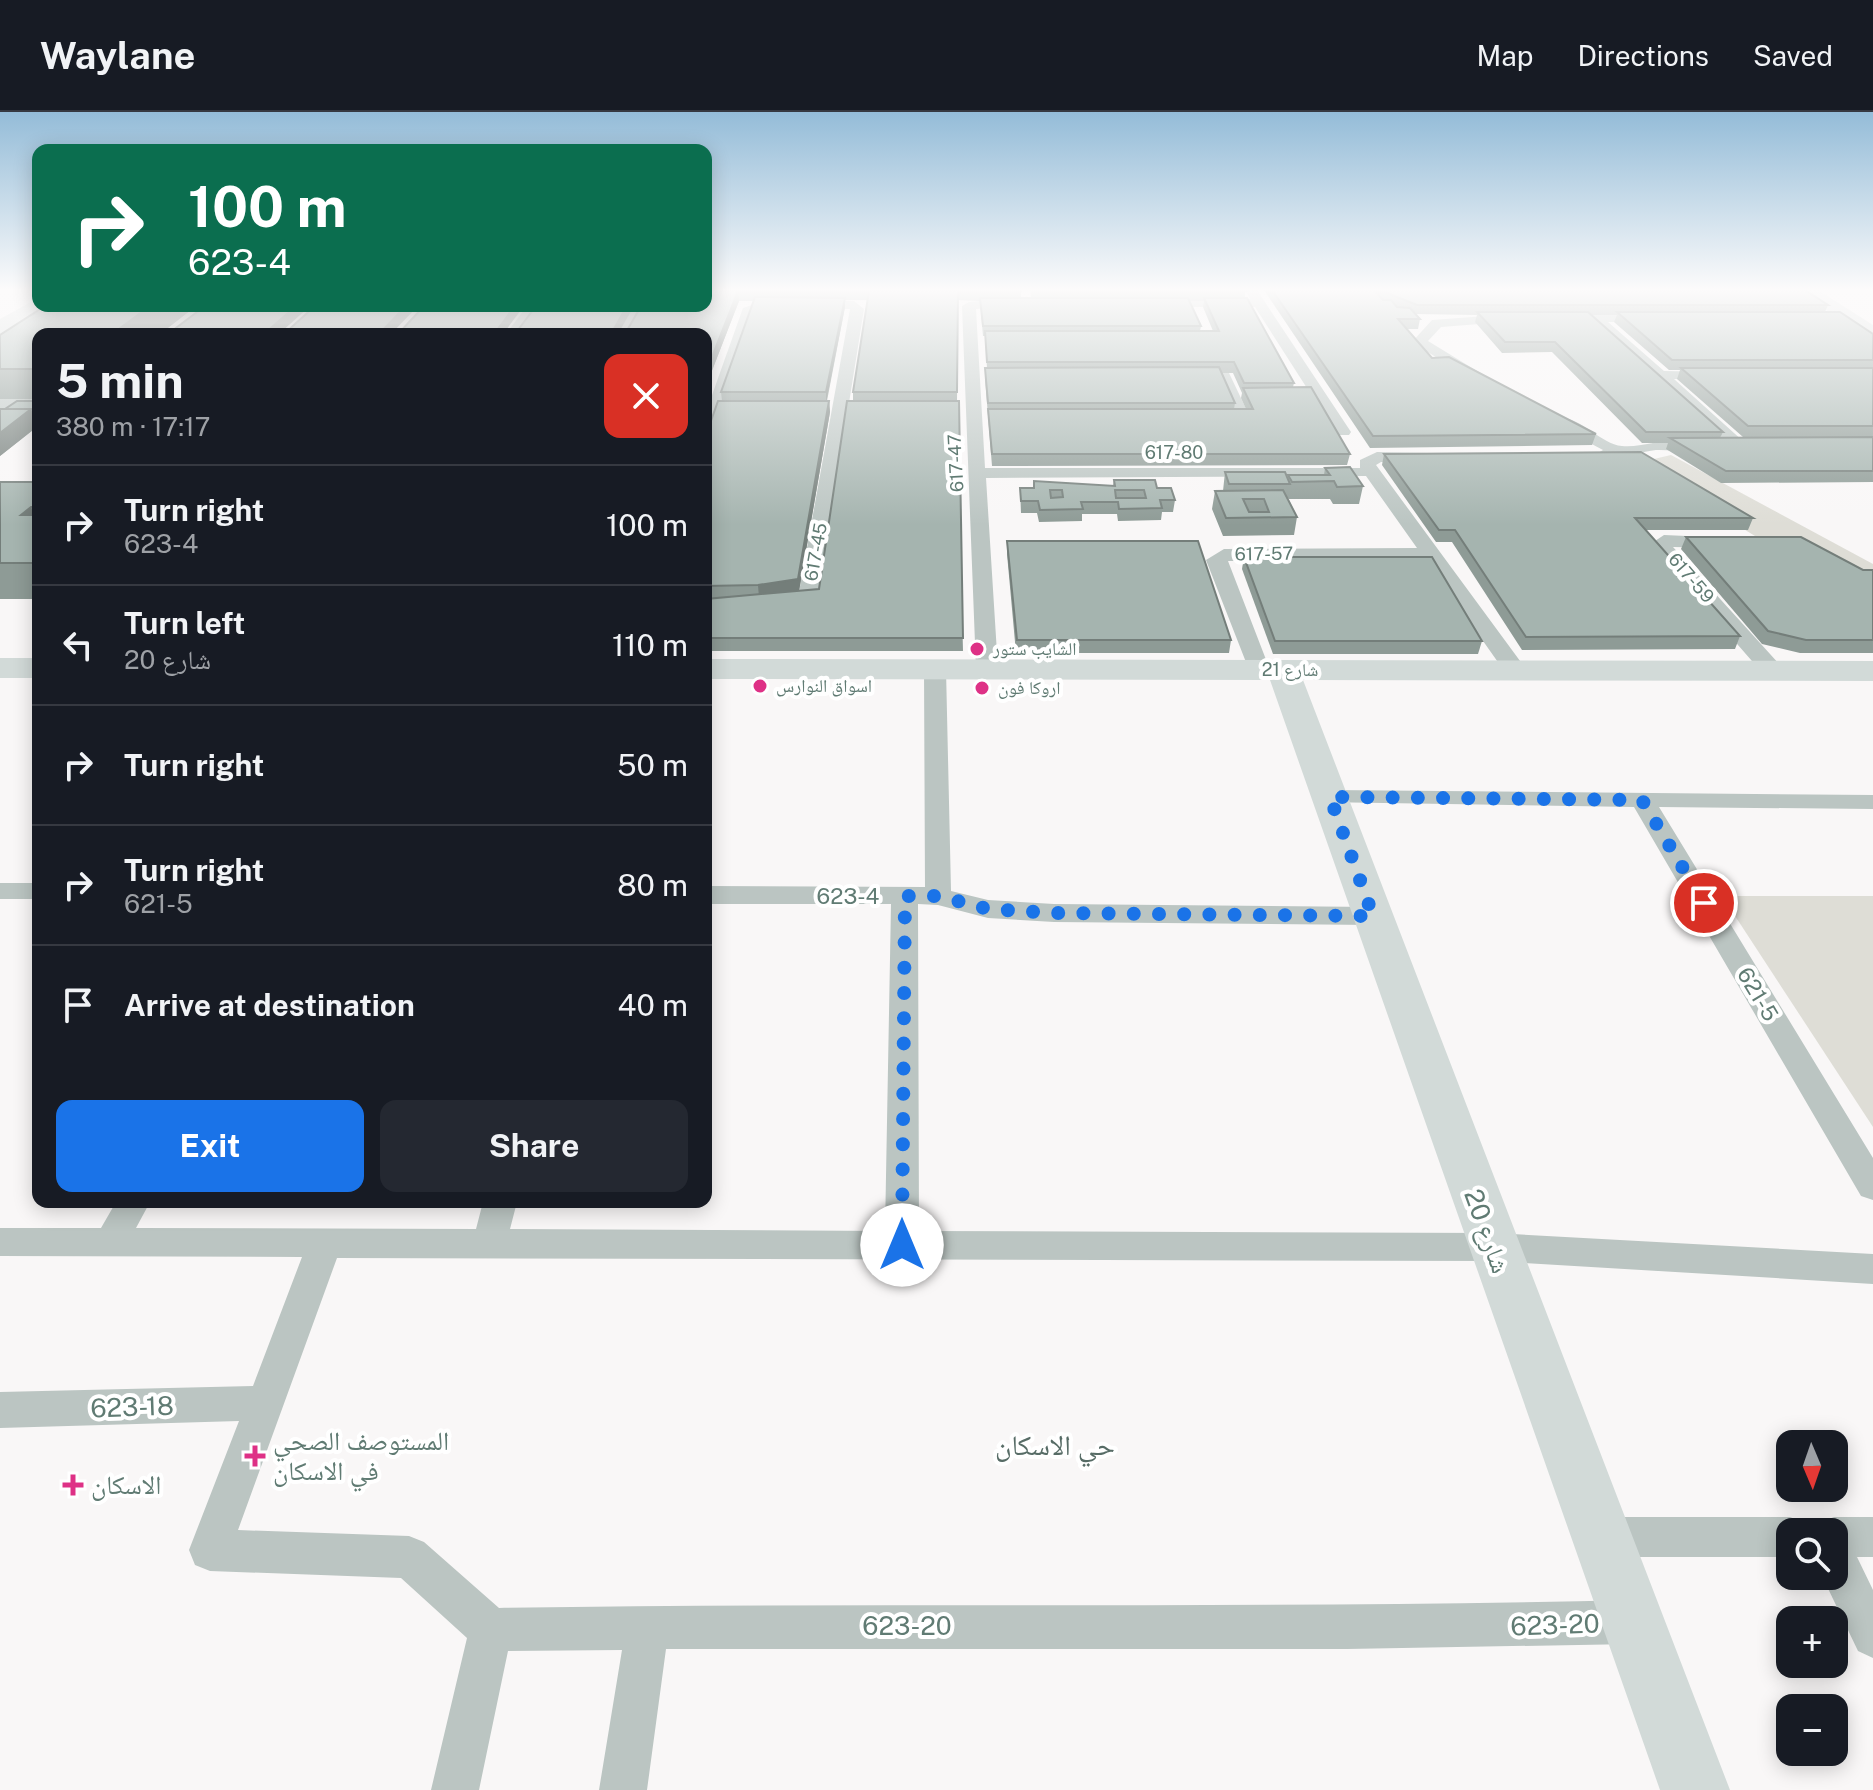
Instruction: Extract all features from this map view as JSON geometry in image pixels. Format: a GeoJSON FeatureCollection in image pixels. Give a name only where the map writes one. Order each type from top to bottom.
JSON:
{"type":"FeatureCollection","features":[{"type":"Feature","properties":{"kind":"street","name":"617-45"},"geometry":{"type":"LineString","coordinates":[[718,405],[730,368]]}},
{"type":"Feature","properties":{"kind":"street","name":"617-45"},"geometry":{"type":"LineString","coordinates":[[712,605],[808,597],[848,368]]}},
{"type":"Feature","properties":{"kind":"street","name":"617-47"},"geometry":{"type":"LineString","coordinates":[[980,368],[974,411],[987,669]]}},
{"type":"Feature","properties":{"kind":"street"},"geometry":{"type":"LineString","coordinates":[[1302,368],[1343,432]]}},
{"type":"Feature","properties":{"kind":"street"},"geometry":{"type":"LineString","coordinates":[[1464,368],[1491,384]]}},
{"type":"Feature","properties":{"kind":"street"},"geometry":{"type":"LineString","coordinates":[[1591,456],[1623,454],[1655,445],[1744,442],[1653,368]]}},
{"type":"Feature","properties":{"kind":"street"},"geometry":{"type":"LineString","coordinates":[[1177,375],[1224,376],[1242,417],[1195,417]]}},
{"type":"Feature","properties":{"kind":"street"},"geometry":{"type":"LineString","coordinates":[[1661,375],[1737,375]]}},
{"type":"Feature","properties":{"kind":"street"},"geometry":{"type":"LineString","coordinates":[[0,404],[32,404]]}},
{"type":"Feature","properties":{"kind":"street"},"geometry":{"type":"LineString","coordinates":[[1543,412],[1623,454]]}},
{"type":"Feature","properties":{"kind":"street","name":"617-80"},"geometry":{"type":"LineString","coordinates":[[976,473],[1369,468],[1377,457],[1438,457]]}},
{"type":"Feature","properties":{"kind":"street"},"geometry":{"type":"LineString","coordinates":[[1369,468],[1515,670]]}},
{"type":"Feature","properties":{"kind":"street","name":"617-59"},"geometry":{"type":"LineString","coordinates":[[1741,543],[1664,541],[1664,548],[1773,671]]}},
{"type":"Feature","properties":{"kind":"street","name":"617-57"},"geometry":{"type":"LineString","coordinates":[[1271,670],[1216,560],[1237,553],[1431,554]]}},
{"type":"Feature","properties":{"kind":"street"},"geometry":{"type":"LineString","coordinates":[[0,668],[32,668]]}},
{"type":"Feature","properties":{"kind":"street","name":"شارع 21"},"geometry":{"type":"LineString","coordinates":[[712,669],[1873,671]]}},
{"type":"Feature","properties":{"kind":"street"},"geometry":{"type":"LineString","coordinates":[[935,669],[938,896]]}},
{"type":"Feature","properties":{"kind":"street","name":"شارع 20"},"geometry":{"type":"LineString","coordinates":[[1271,670],[1330,797],[1695,1790]]}},
{"type":"Feature","properties":{"kind":"street"},"geometry":{"type":"LineString","coordinates":[[1330,797],[1873,802]]}},
{"type":"Feature","properties":{"kind":"street","name":"621-5"},"geometry":{"type":"LineString","coordinates":[[1642,800],[1873,1187]]}},
{"type":"Feature","properties":{"kind":"street"},"geometry":{"type":"LineString","coordinates":[[0,891],[32,891]]}},
{"type":"Feature","properties":{"kind":"street","name":"623-4"},"geometry":{"type":"LineString","coordinates":[[712,895],[938,896],[988,909],[1054,913],[1373,916]]}},
{"type":"Feature","properties":{"kind":"street"},"geometry":{"type":"LineString","coordinates":[[902,1245],[905,896]]}},
{"type":"Feature","properties":{"kind":"street"},"geometry":{"type":"LineString","coordinates":[[111,1242],[130,1208]]}},
{"type":"Feature","properties":{"kind":"street"},"geometry":{"type":"LineString","coordinates":[[489,1243],[498,1208]]}},
{"type":"Feature","properties":{"kind":"street"},"geometry":{"type":"LineString","coordinates":[[0,1242],[1493,1247],[1873,1269]]}},
{"type":"Feature","properties":{"kind":"street"},"geometry":{"type":"LineString","coordinates":[[325,1243],[210,1550],[409,1557],[491,1630],[455,1790]]}},
{"type":"Feature","properties":{"kind":"street","name":"623-18"},"geometry":{"type":"LineString","coordinates":[[0,1410],[264,1403]]}},
{"type":"Feature","properties":{"kind":"street"},"geometry":{"type":"LineString","coordinates":[[1600,1537],[1776,1537]]}},
{"type":"Feature","properties":{"kind":"street"},"geometry":{"type":"LineString","coordinates":[[1848,1537],[1873,1537]]}},
{"type":"Feature","properties":{"kind":"street"},"geometry":{"type":"LineString","coordinates":[[1848,1585],[1873,1636]]}},
{"type":"Feature","properties":{"kind":"street","name":"623-20"},"geometry":{"type":"LineString","coordinates":[[491,1630],[648,1626],[1243,1629],[1633,1622]]}},
{"type":"Feature","properties":{"kind":"street"},"geometry":{"type":"LineString","coordinates":[[623,1790],[648,1626]]}},
{"type":"Feature","properties":{"kind":"shaded area"},"geometry":{"type":"Polygon","coordinates":[[[1671,455],[1873,564],[1873,582],[1776,549],[1637,463],[1671,455]]]}},
{"type":"Feature","properties":{"kind":"shaded area"},"geometry":{"type":"Polygon","coordinates":[[[1722,896],[1873,896],[1873,1127],[1722,896]]]}},
{"type":"Feature","properties":{"kind":"building"},"geometry":{"type":"Polygon","coordinates":[[[729,368],[831,368],[826,392],[721,392],[729,368]]]}},
{"type":"Feature","properties":{"kind":"building"},"geometry":{"type":"Polygon","coordinates":[[[857,368],[957,368],[957,392],[853,392],[857,368]]]}},
{"type":"Feature","properties":{"kind":"building"},"geometry":{"type":"Polygon","coordinates":[[[985,368],[1220,368],[1235,403],[988,403],[985,368]]]}},
{"type":"Feature","properties":{"kind":"building"},"geometry":{"type":"Polygon","coordinates":[[[1237,368],[1286,368],[1294,383],[1244,383],[1237,368]]]}},
{"type":"Feature","properties":{"kind":"building"},"geometry":{"type":"Polygon","coordinates":[[[1326,368],[1471,368],[1596,434],[1373,436],[1326,368]]]}},
{"type":"Feature","properties":{"kind":"building"},"geometry":{"type":"Polygon","coordinates":[[[1582,368],[1651,368],[1723,432],[1646,432],[1582,368]]]}},
{"type":"Feature","properties":{"kind":"building"},"geometry":{"type":"Polygon","coordinates":[[[1681,368],[1873,368],[1873,426],[1748,426],[1681,368]]]}},
{"type":"Feature","properties":{"kind":"building"},"geometry":{"type":"Polygon","coordinates":[[[1311,387],[1350,454],[992,454],[988,409],[1253,409],[1243,388],[1311,387]]]}},
{"type":"Feature","properties":{"kind":"building"},"geometry":{"type":"Polygon","coordinates":[[[17,401],[32,401],[32,409],[5,409],[17,401]]]}},
{"type":"Feature","properties":{"kind":"building"},"geometry":{"type":"Polygon","coordinates":[[[718,401],[829,401],[798,579],[758,585],[712,586],[712,418],[718,401]]]}},
{"type":"Feature","properties":{"kind":"building"},"geometry":{"type":"Polygon","coordinates":[[[847,401],[959,401],[963,638],[712,638],[712,598],[819,589],[847,401]]]}},
{"type":"Feature","properties":{"kind":"building"},"geometry":{"type":"Polygon","coordinates":[[[0,409],[31,409],[0,433],[0,409]]]}},
{"type":"Feature","properties":{"kind":"building"},"geometry":{"type":"Polygon","coordinates":[[[1873,437],[1873,471],[1726,471],[1670,438],[1873,437]]]}},
{"type":"Feature","properties":{"kind":"building"},"geometry":{"type":"Polygon","coordinates":[[[1641,452],[1753,518],[1635,518],[1740,636],[1526,637],[1455,530],[1439,530],[1384,454],[1641,452]]]}},
{"type":"Feature","properties":{"kind":"building"},"geometry":{"type":"Polygon","coordinates":[[[1350,467],[1363,486],[1337,487],[1334,481],[1292,482],[1288,475],[1330,475],[1325,468],[1350,467]]]}},
{"type":"Feature","properties":{"kind":"building"},"geometry":{"type":"Polygon","coordinates":[[[1225,472],[1285,472],[1290,484],[1229,484],[1225,472]]]}},
{"type":"Feature","properties":{"kind":"building"},"geometry":{"type":"Polygon","coordinates":[[[1114,480],[1155,480],[1157,488],[1171,488],[1175,500],[1160,500],[1162,508],[1119,509],[1118,502],[1081,502],[1083,509],[1040,510],[1038,501],[1021,501],[1020,488],[1034,488],[1034,481],[1115,486],[1114,480]],[[1050,490],[1051,498],[1063,497],[1062,490],[1050,490]],[[1115,490],[1116,498],[1146,498],[1144,490],[1115,490]]]}},
{"type":"Feature","properties":{"kind":"building"},"geometry":{"type":"Polygon","coordinates":[[[0,482],[32,482],[32,507],[21,515],[32,515],[32,563],[0,563],[0,482]]]}},
{"type":"Feature","properties":{"kind":"building"},"geometry":{"type":"Polygon","coordinates":[[[1283,490],[1297,517],[1226,518],[1215,491],[1283,490]],[[1243,499],[1249,512],[1269,512],[1264,499],[1243,499]]]}},
{"type":"Feature","properties":{"kind":"building"},"geometry":{"type":"Polygon","coordinates":[[[1686,537],[1801,537],[1863,570],[1873,570],[1873,640],[1806,640],[1768,631],[1686,537]]]}},
{"type":"Feature","properties":{"kind":"building"},"geometry":{"type":"Polygon","coordinates":[[[1007,541],[1198,541],[1231,640],[1017,640],[1007,541]]]}},
{"type":"Feature","properties":{"kind":"building"},"geometry":{"type":"Polygon","coordinates":[[[1244,557],[1432,557],[1482,641],[1275,641],[1244,557]]]}},
{"type":"Feature","properties":{"kind":"place","name":"الشايب ستور"},"geometry":{"type":"Point","coordinates":[977,649]}},
{"type":"Feature","properties":{"kind":"place","name":"اسواق النوارس"},"geometry":{"type":"Point","coordinates":[760,686]}},
{"type":"Feature","properties":{"kind":"place","name":"اروكا فون"},"geometry":{"type":"Point","coordinates":[982,688]}},
{"type":"Feature","properties":{"kind":"place","name":"المستوصف الصحي في الاسكان"},"geometry":{"type":"Point","coordinates":[255,1456]}},
{"type":"Feature","properties":{"kind":"place","name":"الاسكان"},"geometry":{"type":"Point","coordinates":[73,1485]}},
{"type":"Feature","properties":{"kind":"district","name":"حي الاسكان"},"geometry":{"type":"Point","coordinates":[1055,1445]}},
{"type":"Feature","properties":{"kind":"route"},"geometry":{"type":"LineString","coordinates":[[902,1245],[905,896],[938,896],[988,909],[1054,913],[1373,916],[1330,797],[1642,800],[1704,903]]}}]}
